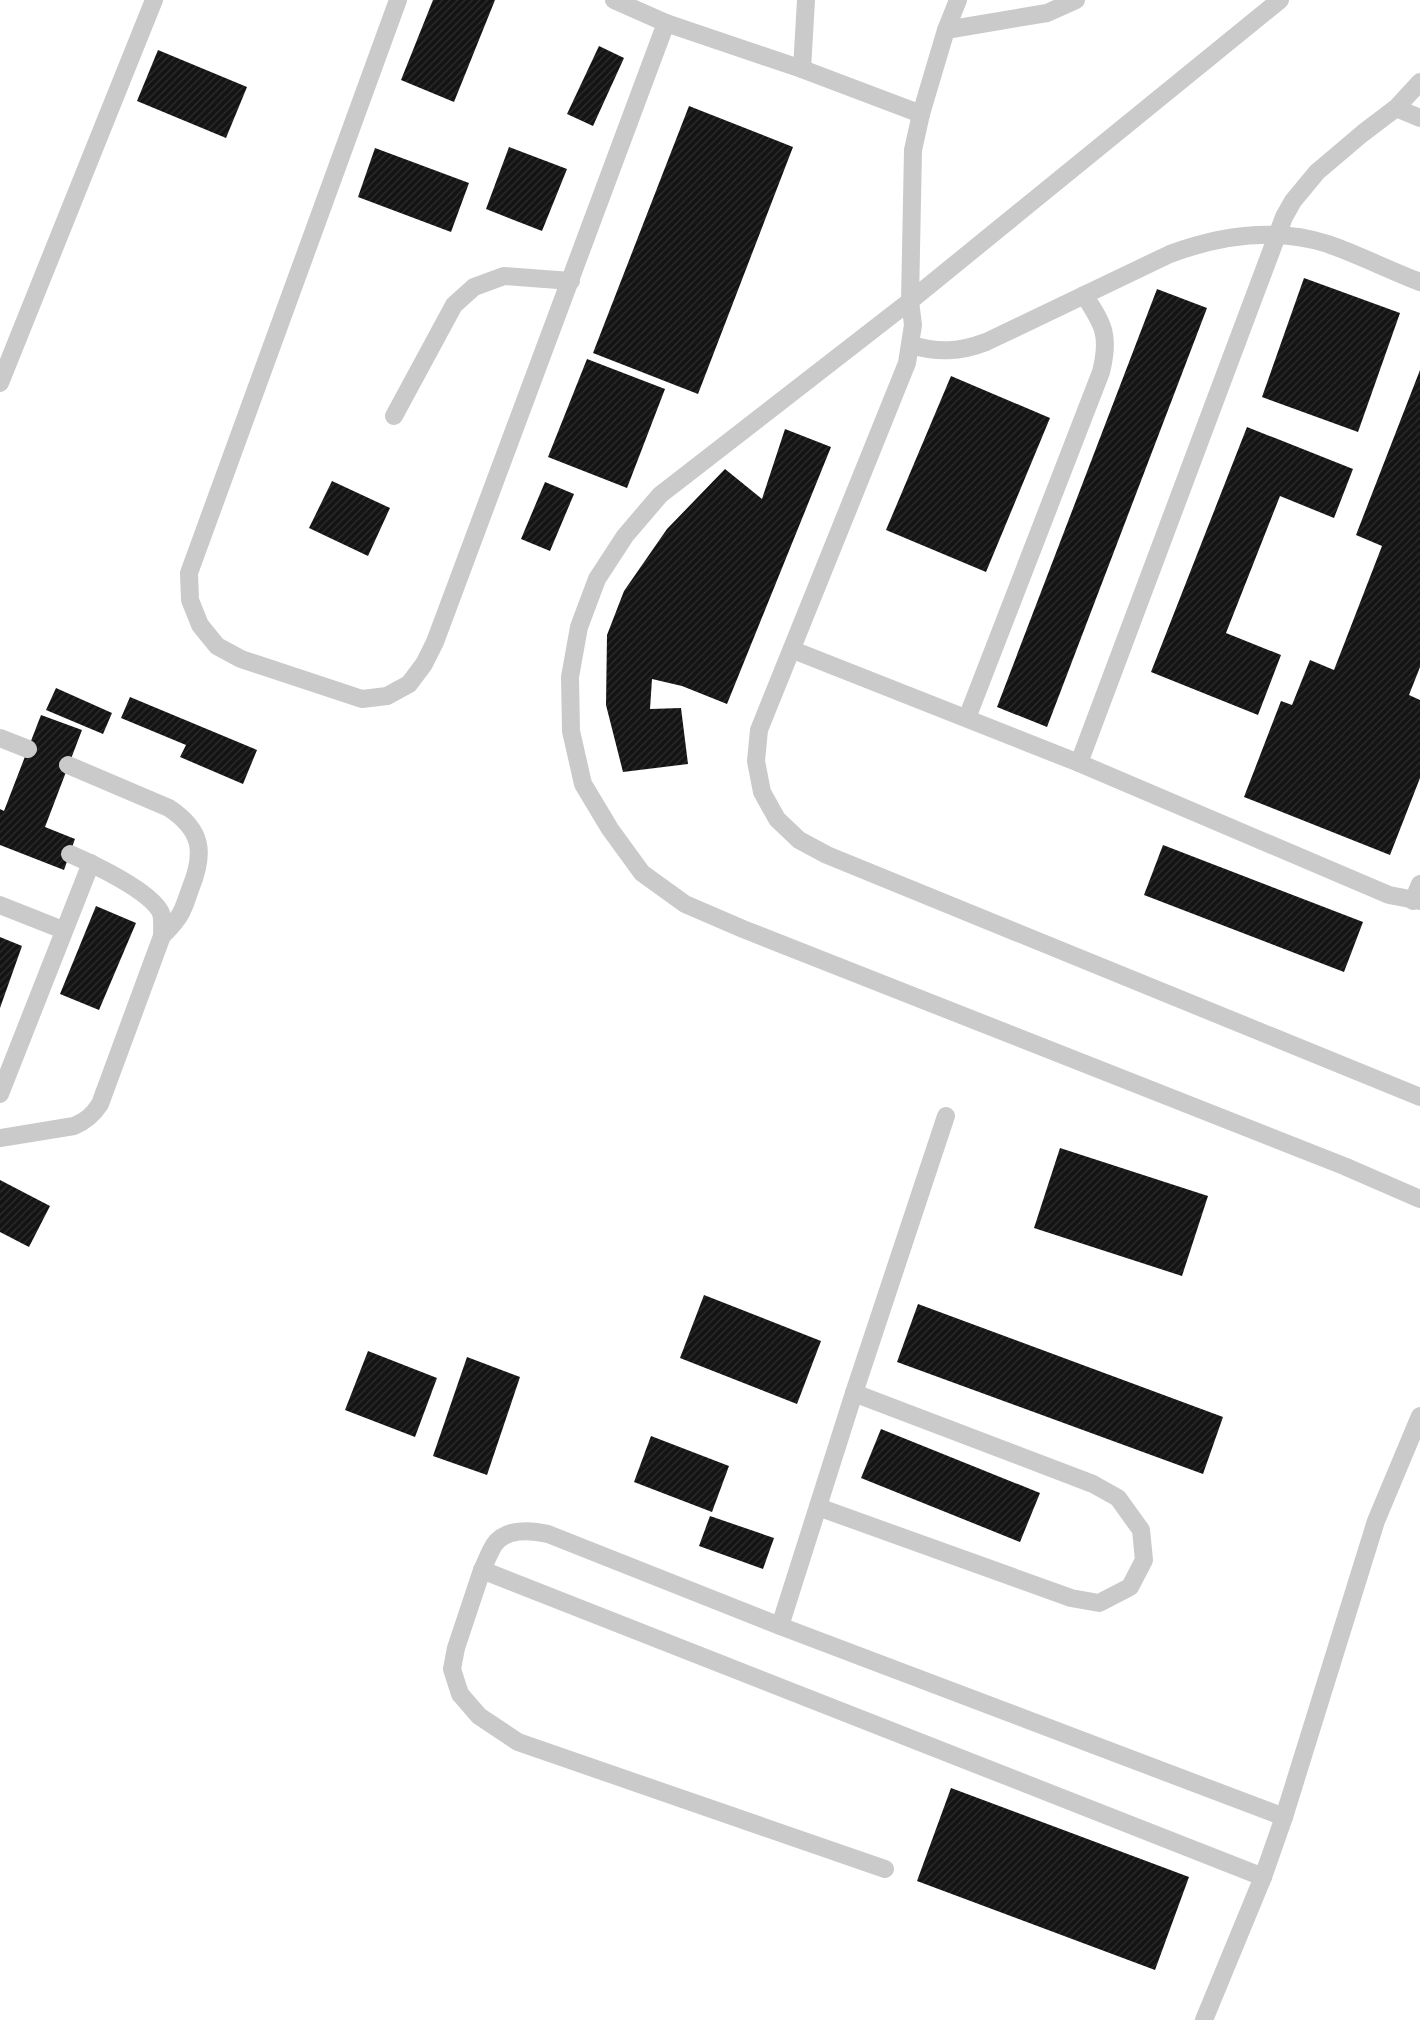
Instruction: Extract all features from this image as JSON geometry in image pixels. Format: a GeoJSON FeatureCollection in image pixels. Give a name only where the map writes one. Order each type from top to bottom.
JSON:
{"type":"FeatureCollection","features":[{"type":"Feature","properties":{"kind":"lane"},"geometry":{"type":"LineString","coordinates":[[0,383],[154,0]]}},
{"type":"Feature","properties":{"kind":"lane"},"geometry":{"type":"LineString","coordinates":[[398,0],[189,573],[190,600],[200,625],[217,646],[241,659],[362,699],[387,696],[408,684],[424,664],[435,642],[666,23]]}},
{"type":"Feature","properties":{"kind":"lane"},"geometry":{"type":"LineString","coordinates":[[614,0],[666,23],[802,69],[921,114]]}},
{"type":"Feature","properties":{"kind":"lane"},"geometry":{"type":"LineString","coordinates":[[802,69],[806,0]]}},
{"type":"Feature","properties":{"kind":"lane"},"geometry":{"type":"LineString","coordinates":[[958,0],[946,30],[921,114],[913,150],[910,301],[913,325],[911,344],[901,382],[759,730],[756,761],[762,792],[777,819],[799,840],[827,855],[1420,1097]]}},
{"type":"Feature","properties":{"kind":"lane"},"geometry":{"type":"LineString","coordinates":[[946,30],[1047,13],[1076,0]]}},
{"type":"Feature","properties":{"kind":"lane"},"geometry":{"type":"LineString","coordinates":[[1280,0],[910,301],[660,496],[625,536],[597,579],[579,627],[570,677],[571,730],[583,784],[610,830],[642,872],[685,904],[743,929],[1344,1166],[1420,1199]]}},
{"type":"Feature","properties":{"kind":"lane"},"geometry":{"type":"LineString","coordinates":[[1079,763],[1288,209],[1304,186],[1363,133],[1396,108],[1420,82]]}},
{"type":"Feature","properties":{"kind":"lane"},"geometry":{"type":"LineString","coordinates":[[1396,108],[1420,118]]}},
{"type":"Feature","properties":{"kind":"lane"},"geometry":{"type":"LineString","coordinates":[[911,344],[930,350],[968,349],[1170,254],[1196,244],[1241,236],[1277,235],[1328,244],[1420,282]]}},
{"type":"Feature","properties":{"kind":"lane"},"geometry":{"type":"LineString","coordinates":[[394,416],[454,305],[474,286],[504,276],[570,281]]}},
{"type":"Feature","properties":{"kind":"lane"},"geometry":{"type":"LineString","coordinates":[[967,718],[1102,372],[1106,355],[1105,337],[1100,319],[1084,295]]}},
{"type":"Feature","properties":{"kind":"lane"},"geometry":{"type":"LineString","coordinates":[[793,650],[1079,763],[1389,895],[1417,901],[1420,884]]}},
{"type":"Feature","properties":{"kind":"lane"},"geometry":{"type":"LineString","coordinates":[[0,738],[28,749]]}},
{"type":"Feature","properties":{"kind":"lane"},"geometry":{"type":"LineString","coordinates":[[68,765],[169,808],[182,817],[192,829],[199,846],[199,867],[179,918],[162,936]]}},
{"type":"Feature","properties":{"kind":"lane"},"geometry":{"type":"LineString","coordinates":[[0,1138],[74,1126],[94,1114],[100,1104],[162,936],[162,915],[156,904],[141,892],[91,863],[70,854]]}},
{"type":"Feature","properties":{"kind":"lane"},"geometry":{"type":"LineString","coordinates":[[0,1094],[91,863]]}},
{"type":"Feature","properties":{"kind":"lane"},"geometry":{"type":"LineString","coordinates":[[0,904],[63,930]]}},
{"type":"Feature","properties":{"kind":"lane"},"geometry":{"type":"LineString","coordinates":[[780,1626],[854,1393],[946,1116]]}},
{"type":"Feature","properties":{"kind":"lane"},"geometry":{"type":"LineString","coordinates":[[818,1507],[1071,1598],[1099,1602],[1130,1587],[1144,1560],[1141,1530],[1118,1498],[1092,1484],[854,1393]]}},
{"type":"Feature","properties":{"kind":"lane"},"geometry":{"type":"LineString","coordinates":[[1204,2020],[1263,1877],[1284,1817],[1376,1521],[1420,1416]]}},
{"type":"Feature","properties":{"kind":"lane"},"geometry":{"type":"LineString","coordinates":[[885,1869],[518,1742],[479,1716],[460,1694],[452,1669],[456,1648],[482,1570],[495,1544],[509,1534],[531,1530],[548,1534],[780,1626],[1284,1817]]}},
{"type":"Feature","properties":{"kind":"lane"},"geometry":{"type":"LineString","coordinates":[[482,1570],[1263,1877]]}},
{"type":"Feature","properties":{"kind":"building"},"geometry":{"type":"Polygon","coordinates":[[[433,0],[495,0],[454,102],[401,80],[433,0]]]}},
{"type":"Feature","properties":{"kind":"building"},"geometry":{"type":"Polygon","coordinates":[[[599,46],[624,58],[593,126],[567,114],[599,46]]]}},
{"type":"Feature","properties":{"kind":"building"},"geometry":{"type":"Polygon","coordinates":[[[158,50],[247,87],[226,138],[137,101],[158,50]]]}},
{"type":"Feature","properties":{"kind":"building"},"geometry":{"type":"Polygon","coordinates":[[[689,106],[793,147],[698,394],[593,353],[689,106]]]}},
{"type":"Feature","properties":{"kind":"building"},"geometry":{"type":"Polygon","coordinates":[[[509,147],[567,169],[542,231],[486,209],[509,147]]]}},
{"type":"Feature","properties":{"kind":"building"},"geometry":{"type":"Polygon","coordinates":[[[375,148],[469,183],[451,232],[358,197],[375,148]]]}},
{"type":"Feature","properties":{"kind":"building"},"geometry":{"type":"Polygon","coordinates":[[[1304,278],[1400,313],[1358,432],[1262,397],[1304,278]]]}},
{"type":"Feature","properties":{"kind":"building"},"geometry":{"type":"Polygon","coordinates":[[[1157,289],[1207,308],[1047,727],[997,707],[1157,289]]]}},
{"type":"Feature","properties":{"kind":"building"},"geometry":{"type":"Polygon","coordinates":[[[587,359],[665,389],[627,488],[548,457],[587,359]]]}},
{"type":"Feature","properties":{"kind":"building"},"geometry":{"type":"Polygon","coordinates":[[[1420,370],[1420,667],[1409,695],[1420,700],[1420,778],[1390,855],[1244,797],[1281,701],[1292,705],[1310,660],[1334,670],[1382,546],[1356,535],[1420,370]]]}},
{"type":"Feature","properties":{"kind":"building"},"geometry":{"type":"Polygon","coordinates":[[[951,376],[1050,418],[986,572],[886,530],[951,376]]]}},
{"type":"Feature","properties":{"kind":"building"},"geometry":{"type":"Polygon","coordinates":[[[1247,427],[1353,469],[1334,518],[1280,496],[1226,633],[1281,655],[1258,715],[1151,672],[1247,427]]]}},
{"type":"Feature","properties":{"kind":"building"},"geometry":{"type":"Polygon","coordinates":[[[785,429],[831,447],[727,704],[682,686],[652,679],[650,709],[681,708],[688,764],[623,772],[606,705],[607,635],[624,591],[667,529],[725,469],[762,499],[785,429]]]}},
{"type":"Feature","properties":{"kind":"building"},"geometry":{"type":"Polygon","coordinates":[[[332,481],[390,508],[368,556],[309,528],[332,481]]]}},
{"type":"Feature","properties":{"kind":"building"},"geometry":{"type":"Polygon","coordinates":[[[545,482],[574,494],[550,551],[521,539],[545,482]]]}},
{"type":"Feature","properties":{"kind":"building"},"geometry":{"type":"Polygon","coordinates":[[[56,688],[112,713],[103,734],[46,710],[56,688]]]}},
{"type":"Feature","properties":{"kind":"building"},"geometry":{"type":"Polygon","coordinates":[[[130,697],[257,750],[243,784],[180,757],[186,745],[121,718],[130,697]]]}},
{"type":"Feature","properties":{"kind":"building"},"geometry":{"type":"Polygon","coordinates":[[[41,715],[82,730],[45,827],[75,839],[64,870],[0,845],[0,809],[4,811],[41,715]]]}},
{"type":"Feature","properties":{"kind":"building"},"geometry":{"type":"Polygon","coordinates":[[[1163,845],[1363,922],[1344,972],[1144,895],[1163,845]]]}},
{"type":"Feature","properties":{"kind":"building"},"geometry":{"type":"Polygon","coordinates":[[[96,906],[136,923],[99,1010],[60,994],[96,906]]]}},
{"type":"Feature","properties":{"kind":"building"},"geometry":{"type":"Polygon","coordinates":[[[0,937],[22,946],[0,1008],[0,937]]]}},
{"type":"Feature","properties":{"kind":"building"},"geometry":{"type":"Polygon","coordinates":[[[1060,1148],[1208,1196],[1182,1276],[1034,1228],[1060,1148]]]}},
{"type":"Feature","properties":{"kind":"building"},"geometry":{"type":"Polygon","coordinates":[[[0,1180],[50,1206],[29,1247],[0,1232],[0,1180]]]}},
{"type":"Feature","properties":{"kind":"building"},"geometry":{"type":"Polygon","coordinates":[[[704,1295],[821,1341],[797,1404],[680,1358],[704,1295]]]}},
{"type":"Feature","properties":{"kind":"building"},"geometry":{"type":"Polygon","coordinates":[[[918,1304],[1223,1417],[1203,1474],[897,1362],[918,1304]]]}},
{"type":"Feature","properties":{"kind":"building"},"geometry":{"type":"Polygon","coordinates":[[[368,1351],[437,1378],[415,1437],[345,1410],[368,1351]]]}},
{"type":"Feature","properties":{"kind":"building"},"geometry":{"type":"Polygon","coordinates":[[[467,1357],[520,1377],[487,1475],[433,1456],[467,1357]]]}},
{"type":"Feature","properties":{"kind":"building"},"geometry":{"type":"Polygon","coordinates":[[[881,1429],[1040,1493],[1020,1542],[861,1478],[881,1429]]]}},
{"type":"Feature","properties":{"kind":"building"},"geometry":{"type":"Polygon","coordinates":[[[651,1436],[729,1466],[712,1512],[634,1482],[651,1436]]]}},
{"type":"Feature","properties":{"kind":"building"},"geometry":{"type":"Polygon","coordinates":[[[710,1516],[774,1538],[763,1569],[699,1546],[710,1516]]]}},
{"type":"Feature","properties":{"kind":"building"},"geometry":{"type":"Polygon","coordinates":[[[951,1788],[1189,1877],[1155,1970],[917,1881],[951,1788]]]}}]}
